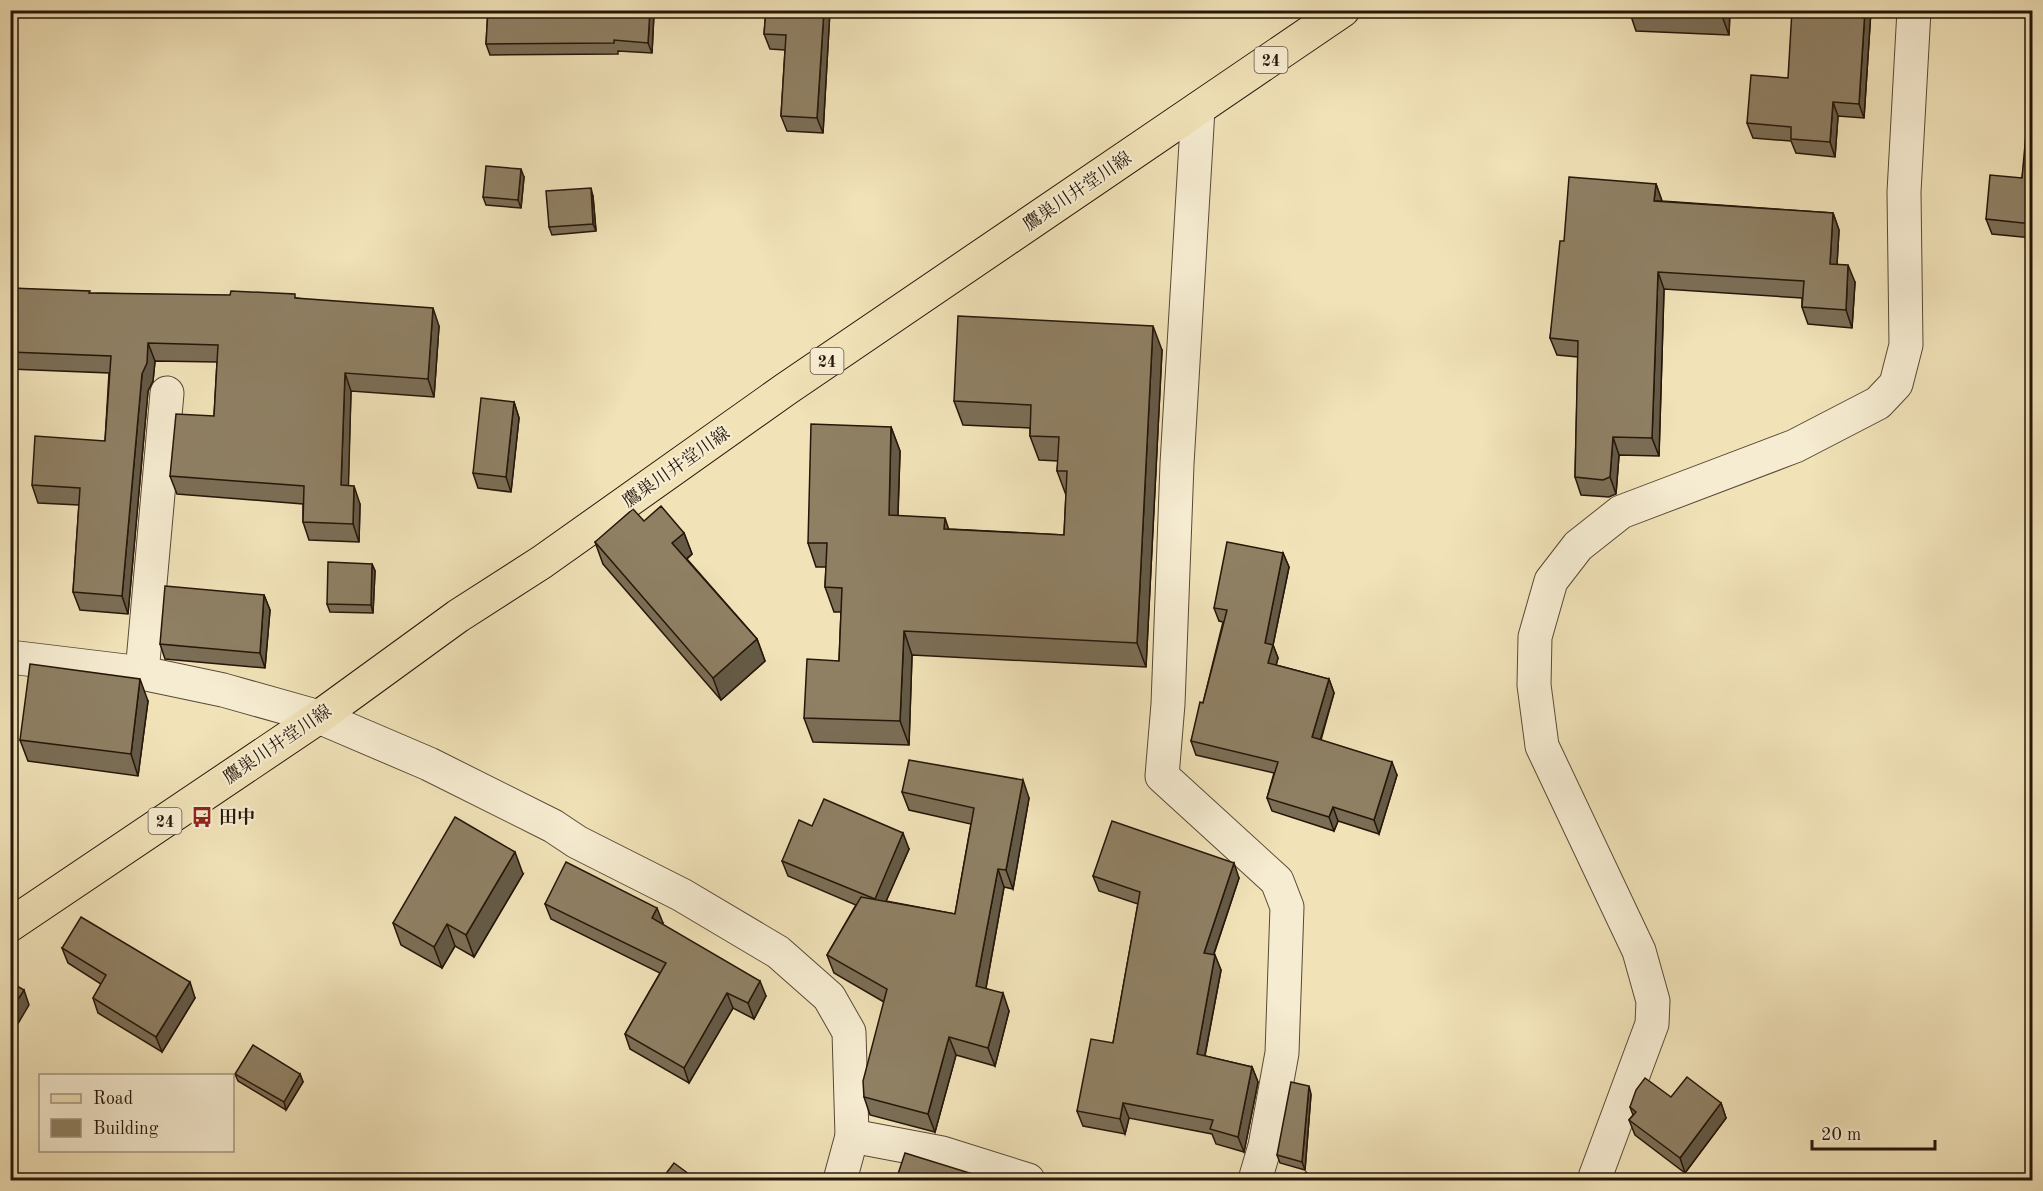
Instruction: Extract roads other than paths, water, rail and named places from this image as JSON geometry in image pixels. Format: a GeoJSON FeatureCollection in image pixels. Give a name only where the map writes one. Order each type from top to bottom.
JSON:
{"type":"FeatureCollection","features":[{"type":"Feature","properties":{"kind":"main road","name":"鷹巣川井堂川線"},"geometry":{"type":"LineString","coordinates":[[10,925],[319,717],[458,616],[542,562],[786,389],[1343,10]]}},
{"type":"Feature","properties":{"kind":"street"},"geometry":{"type":"LineString","coordinates":[[1594,1180],[1652,1024],[1653,1001],[1639,951],[1542,746],[1534,685],[1535,637],[1551,581],[1578,546],[1621,512],[1795,446],[1878,403],[1896,384],[1906,345],[1904,192],[1914,10]]}},
{"type":"Feature","properties":{"kind":"street"},"geometry":{"type":"LineString","coordinates":[[1198,109],[1178,464],[1168,704],[1162,776],[1277,881],[1287,907],[1282,1053],[1265,1146],[1255,1180]]}},
{"type":"Feature","properties":{"kind":"street"},"geometry":{"type":"LineString","coordinates":[[142,674],[167,393]]}},
{"type":"Feature","properties":{"kind":"street"},"geometry":{"type":"LineString","coordinates":[[10,657],[142,674],[223,690],[319,717],[429,764],[553,826],[578,842],[682,895],[778,952],[830,997],[849,1032],[852,1136],[840,1180]]}},
{"type":"Feature","properties":{"kind":"street"},"geometry":{"type":"LineString","coordinates":[[852,1136],[942,1153],[1028,1180]]}},
{"type":"Feature","properties":{"kind":"place","name":"田中"},"geometry":{"type":"Point","coordinates":[202,817]}}]}
